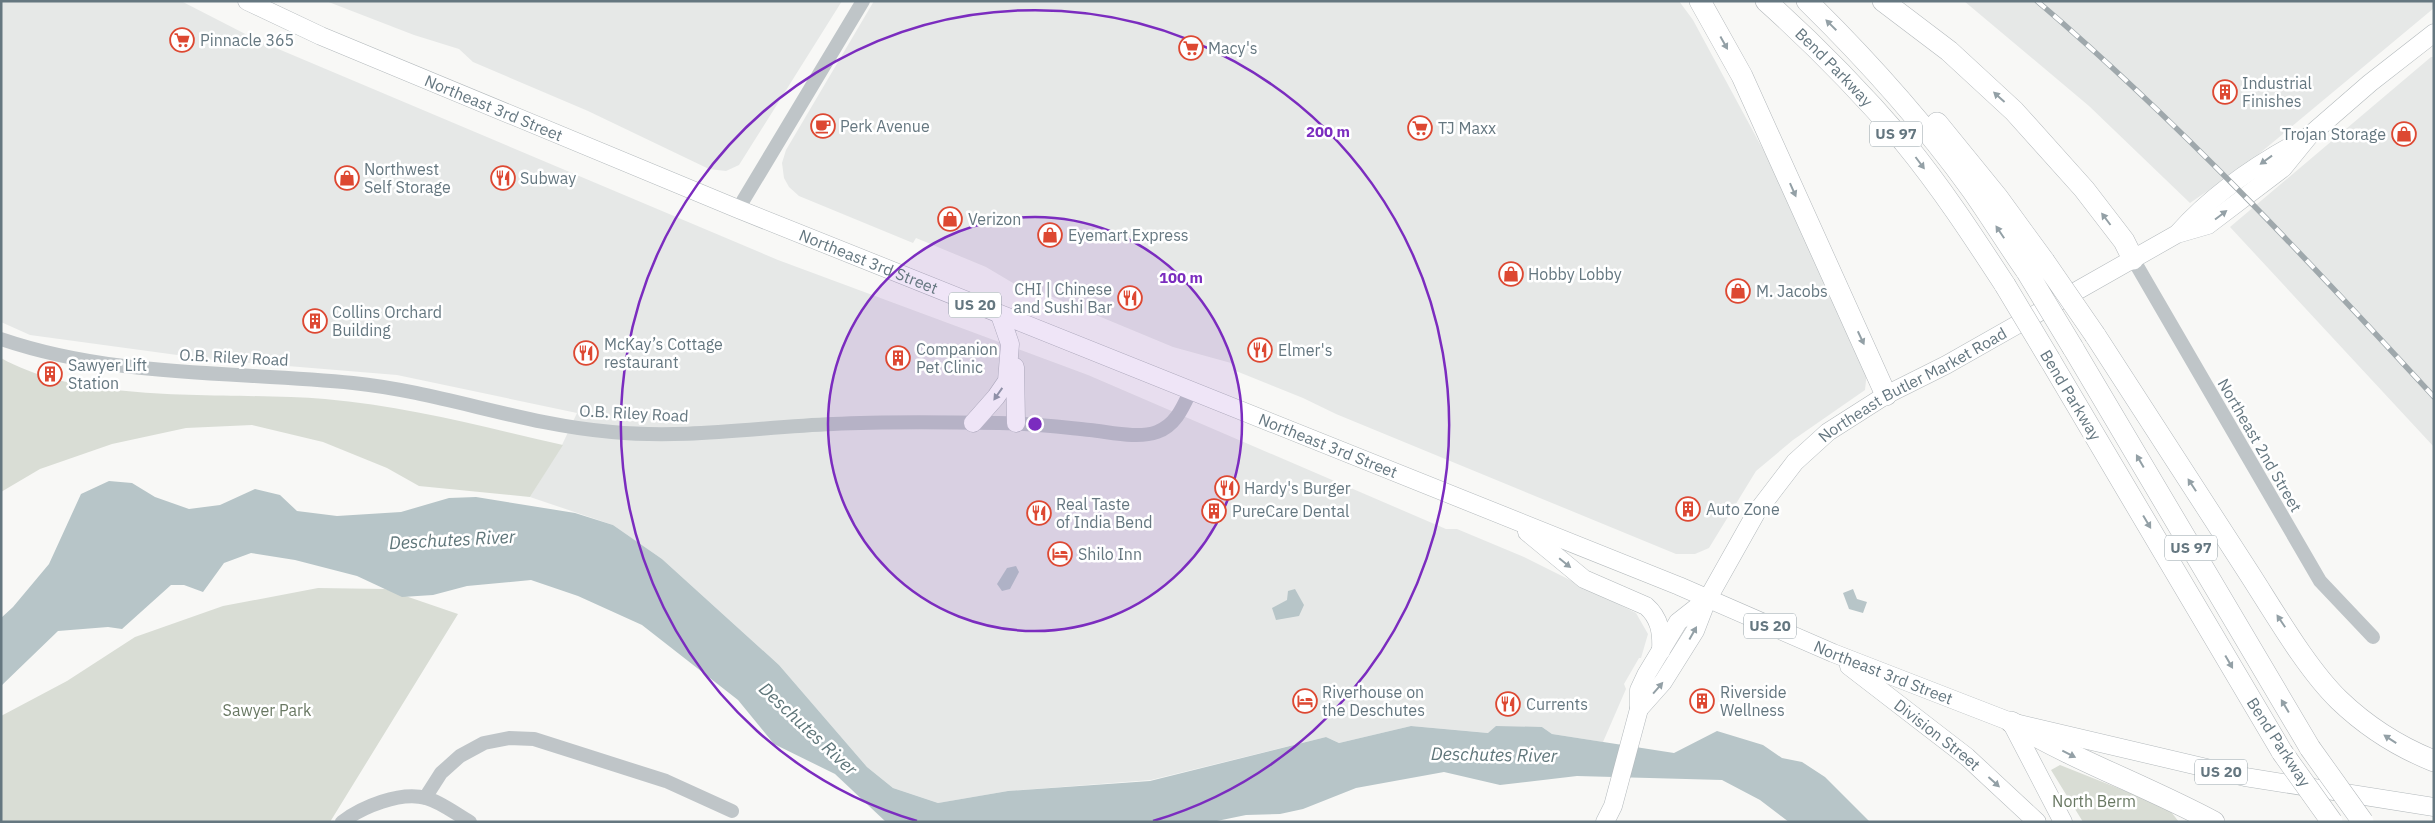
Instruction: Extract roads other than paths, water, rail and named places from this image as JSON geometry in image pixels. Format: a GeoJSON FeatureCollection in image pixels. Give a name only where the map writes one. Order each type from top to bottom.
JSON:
{"type":"FeatureCollection","features":[{"type":"Feature","properties":{"kind":"highway"},"geometry":{"type":"LineString","coordinates":[[1700,1],[1742,76],[1886,395]]}},
{"type":"Feature","properties":{"kind":"highway","name":"Bend Parkway"},"geometry":{"type":"LineString","coordinates":[[1766,1],[1840,71],[1904,143],[1951,204],[2005,285],[2282,752],[2332,822]]}},
{"type":"Feature","properties":{"kind":"highway","name":"Bend Parkway"},"geometry":{"type":"LineString","coordinates":[[1807,1],[1854,48],[1920,122],[1954,167],[2026,272],[2310,748],[2363,822]]}},
{"type":"Feature","properties":{"kind":"highway"},"geometry":{"type":"LineString","coordinates":[[1882,1],[1949,51],[2014,111],[2084,189],[2124,242],[2133,259]]}},
{"type":"Feature","properties":{"kind":"highway"},"geometry":{"type":"LineString","coordinates":[[1854,48],[1896,75],[1965,156],[2044,260],[2319,677],[2338,699],[2373,728],[2410,751],[2434,761]]}},
{"type":"Feature","properties":{"kind":"highway"},"geometry":{"type":"LineString","coordinates":[[2011,722],[2085,762],[2186,807],[2214,822]]}},
{"type":"Feature","properties":{"kind":"main road","name":"Northeast 3rd Street"},"geometry":{"type":"LineString","coordinates":[[247,1],[320,36],[738,209],[1191,390],[1514,522],[1679,586],[1707,600],[1833,653],[2011,722],[2245,777],[2434,807]]}},
{"type":"Feature","properties":{"kind":"main road","name":"Northeast Butler Market Road"},"geometry":{"type":"LineString","coordinates":[[1707,600],[1756,514],[1795,462],[1828,432],[1886,395],[1946,365],[2177,234],[2197,211],[2270,156],[2309,136],[2370,83],[2434,33]]}},
{"type":"Feature","properties":{"kind":"main road"},"geometry":{"type":"LineString","coordinates":[[1000,315],[1015,359],[1016,423]]}},
{"type":"Feature","properties":{"kind":"main road"},"geometry":{"type":"LineString","coordinates":[[973,423],[996,397],[1007,381],[1010,344]]}},
{"type":"Feature","properties":{"kind":"main road"},"geometry":{"type":"LineString","coordinates":[[1514,522],[1584,579],[1646,606],[1652,611],[1662,633],[1661,651]]}},
{"type":"Feature","properties":{"kind":"main road"},"geometry":{"type":"LineString","coordinates":[[1605,822],[1613,806],[1639,709],[1639,690],[1678,622],[1707,600]]}},
{"type":"Feature","properties":{"kind":"main road"},"geometry":{"type":"LineString","coordinates":[[1639,709],[1663,682],[1695,631],[1707,600]]}},
{"type":"Feature","properties":{"kind":"main road","name":"Division Street"},"geometry":{"type":"LineString","coordinates":[[1833,653],[1967,757],[2037,822]]}},
{"type":"Feature","properties":{"kind":"main road"},"geometry":{"type":"LineString","coordinates":[[2011,722],[2063,822]]}},
{"type":"Feature","properties":{"kind":"street"},"geometry":{"type":"LineString","coordinates":[[738,209],[863,1]]}},
{"type":"Feature","properties":{"kind":"street","name":"Northeast 2nd Street"},"geometry":{"type":"LineString","coordinates":[[2133,259],[2320,581],[2373,637]]}},
{"type":"Feature","properties":{"kind":"street","name":"O.B. Riley Road"},"geometry":{"type":"LineString","coordinates":[[1,338],[45,352],[108,364],[191,373],[354,383],[398,389],[549,423],[609,432],[688,434],[833,424],[1016,423],[1124,434],[1155,433],[1170,425],[1181,412],[1191,390]]}},
{"type":"Feature","properties":{"kind":"street"},"geometry":{"type":"LineString","coordinates":[[425,798],[441,773],[460,756],[484,743],[509,738],[534,739],[666,781],[732,811]]}},
{"type":"Feature","properties":{"kind":"street"},"geometry":{"type":"LineString","coordinates":[[342,822],[357,811],[378,802],[400,798],[425,798],[470,822]]}},
{"type":"Feature","properties":{"kind":"water","name":"Deschutes River"},"geometry":{"type":"Polygon","coordinates":[[[109,481],[132,483],[155,497],[189,509],[220,505],[255,489],[280,495],[297,511],[337,516],[401,512],[449,498],[476,497],[575,513],[613,525],[662,559],[779,665],[867,767],[893,788],[938,803],[1008,791],[1150,781],[1326,737],[1339,743],[1411,726],[1488,733],[1496,726],[1542,727],[1552,734],[1674,753],[1717,731],[1763,745],[1782,758],[1802,762],[1825,777],[1870,822],[1789,822],[1760,800],[1722,780],[1577,776],[1500,785],[1444,772],[1356,788],[1303,809],[1280,814],[1246,815],[1212,822],[886,822],[835,774],[774,744],[738,700],[642,625],[578,596],[531,580],[467,586],[433,595],[402,597],[357,576],[295,560],[251,553],[224,563],[203,592],[184,585],[171,585],[122,629],[108,627],[58,631],[1,686],[1,618],[13,607],[49,564],[81,494],[109,481]]]}},
{"type":"Feature","properties":{"kind":"water"},"geometry":{"type":"Polygon","coordinates":[[[1016,566],[1019,572],[1010,589],[1002,591],[997,584],[1007,568],[1016,566]]]}},
{"type":"Feature","properties":{"kind":"water"},"geometry":{"type":"Polygon","coordinates":[[[1295,589],[1304,605],[1299,616],[1276,620],[1272,608],[1287,600],[1288,591],[1295,589]]]}},
{"type":"Feature","properties":{"kind":"water"},"geometry":{"type":"Polygon","coordinates":[[[1853,589],[1857,599],[1867,602],[1863,613],[1849,609],[1843,593],[1853,589]]]}},
{"type":"Feature","properties":{"kind":"railway"},"geometry":{"type":"LineString","coordinates":[[2037,1],[2142,95],[2242,193],[2434,397]]}},
{"type":"Feature","properties":{"kind":"place","name":"Pinnacle 365"},"geometry":{"type":"Point","coordinates":[182,40]}},
{"type":"Feature","properties":{"kind":"place","name":"Macy's"},"geometry":{"type":"Point","coordinates":[1191,48]}},
{"type":"Feature","properties":{"kind":"place","name":"Industrial Finishes"},"geometry":{"type":"Point","coordinates":[2225,92]}},
{"type":"Feature","properties":{"kind":"place","name":"Perk Avenue"},"geometry":{"type":"Point","coordinates":[823,126]}},
{"type":"Feature","properties":{"kind":"place","name":"TJ Maxx"},"geometry":{"type":"Point","coordinates":[1420,128]}},
{"type":"Feature","properties":{"kind":"place","name":"Trojan Storage"},"geometry":{"type":"Point","coordinates":[2404,134]}},
{"type":"Feature","properties":{"kind":"place","name":"Northwest Self Storage"},"geometry":{"type":"Point","coordinates":[347,178]}},
{"type":"Feature","properties":{"kind":"place","name":"Subway"},"geometry":{"type":"Point","coordinates":[503,178]}},
{"type":"Feature","properties":{"kind":"place","name":"Verizon"},"geometry":{"type":"Point","coordinates":[950,219]}},
{"type":"Feature","properties":{"kind":"place","name":"Eyemart Express"},"geometry":{"type":"Point","coordinates":[1050,235]}},
{"type":"Feature","properties":{"kind":"place","name":"Hobby Lobby"},"geometry":{"type":"Point","coordinates":[1511,274]}},
{"type":"Feature","properties":{"kind":"place","name":"M. Jacobs"},"geometry":{"type":"Point","coordinates":[1738,291]}},
{"type":"Feature","properties":{"kind":"place","name":"CHI | Chinese and Sushi Bar"},"geometry":{"type":"Point","coordinates":[1130,298]}},
{"type":"Feature","properties":{"kind":"place","name":"Collins Orchard Building"},"geometry":{"type":"Point","coordinates":[315,321]}},
{"type":"Feature","properties":{"kind":"place","name":"Elmer's"},"geometry":{"type":"Point","coordinates":[1260,350]}},
{"type":"Feature","properties":{"kind":"place","name":"McKay’s Cottage restaurant"},"geometry":{"type":"Point","coordinates":[586,353]}},
{"type":"Feature","properties":{"kind":"place","name":"Companion Pet Clinic"},"geometry":{"type":"Point","coordinates":[898,358]}},
{"type":"Feature","properties":{"kind":"place","name":"Sawyer Lift Station"},"geometry":{"type":"Point","coordinates":[50,374]}},
{"type":"Feature","properties":{"kind":"place","name":"Hardy's Burger"},"geometry":{"type":"Point","coordinates":[1227,488]}},
{"type":"Feature","properties":{"kind":"place","name":"Auto Zone"},"geometry":{"type":"Point","coordinates":[1688,509]}},
{"type":"Feature","properties":{"kind":"place","name":"PureCare Dental"},"geometry":{"type":"Point","coordinates":[1214,511]}},
{"type":"Feature","properties":{"kind":"place","name":"Real Taste of India Bend"},"geometry":{"type":"Point","coordinates":[1039,513]}},
{"type":"Feature","properties":{"kind":"place","name":"Shilo Inn"},"geometry":{"type":"Point","coordinates":[1060,554]}},
{"type":"Feature","properties":{"kind":"place","name":"Riverhouse on the Deschutes"},"geometry":{"type":"Point","coordinates":[1305,701]}},
{"type":"Feature","properties":{"kind":"place","name":"Riverside Wellness"},"geometry":{"type":"Point","coordinates":[1702,701]}},
{"type":"Feature","properties":{"kind":"place","name":"Currents"},"geometry":{"type":"Point","coordinates":[1508,704]}},
{"type":"Feature","properties":{"kind":"park label","name":"Sawyer Park"},"geometry":{"type":"Point","coordinates":[267,710]}},
{"type":"Feature","properties":{"kind":"park label","name":"North Berm"},"geometry":{"type":"Point","coordinates":[2094,801]}}]}
